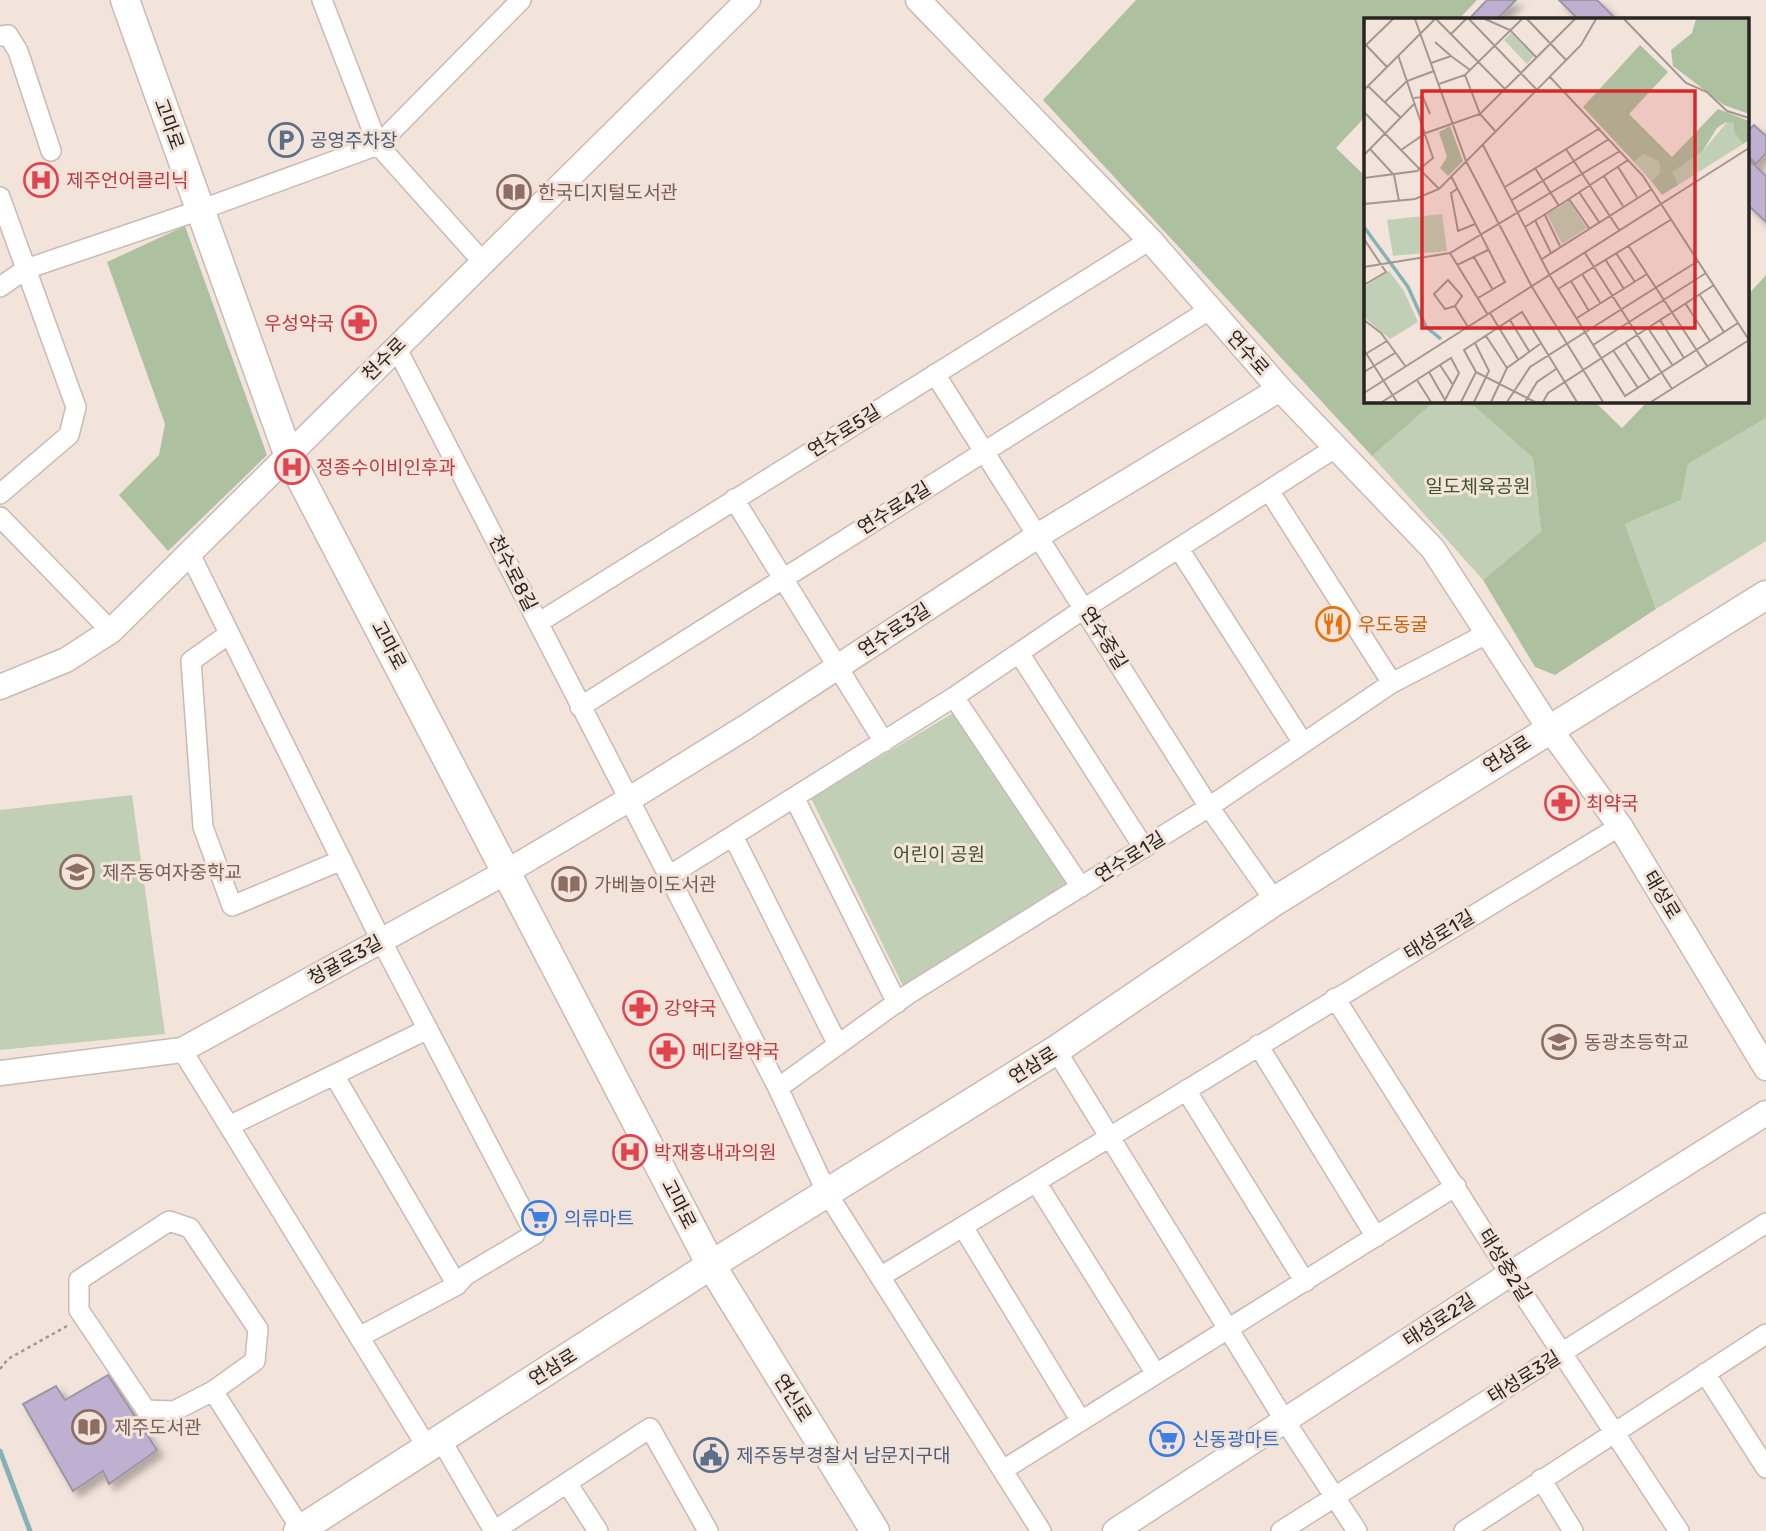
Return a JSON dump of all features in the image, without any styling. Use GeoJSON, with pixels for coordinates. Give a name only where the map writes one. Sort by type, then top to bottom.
{"type":"FeatureCollection","features":[{"type":"Feature","properties":{"kind":"main road","name":"고마로"},"geometry":{"type":"LineString","coordinates":[[125,0],[288,454],[508,871],[711,1265]]}},
{"type":"Feature","properties":{"kind":"main road","name":"연삼로"},"geometry":{"type":"LineString","coordinates":[[299,1530],[711,1265],[1056,1050],[1275,901],[1549,728],[1766,596]]}},
{"type":"Feature","properties":{"kind":"main road","name":"연신로"},"geometry":{"type":"LineString","coordinates":[[711,1265],[875,1531]]}},
{"type":"Feature","properties":{"kind":"street"},"geometry":{"type":"LineString","coordinates":[[322,0],[378,145],[482,262]]}},
{"type":"Feature","properties":{"kind":"street"},"geometry":{"type":"LineString","coordinates":[[0,287],[26,269],[200,210],[378,145],[521,0]]}},
{"type":"Feature","properties":{"kind":"street","name":"천수로"},"geometry":{"type":"LineString","coordinates":[[0,687],[66,660],[111,631],[748,0]]}},
{"type":"Feature","properties":{"kind":"street","name":"연수로"},"geometry":{"type":"LineString","coordinates":[[918,0],[1150,240],[1280,389],[1433,549],[1549,728]]}},
{"type":"Feature","properties":{"kind":"street"},"geometry":{"type":"LineString","coordinates":[[0,36],[8,35],[18,51],[51,151]]}},
{"type":"Feature","properties":{"kind":"street"},"geometry":{"type":"LineString","coordinates":[[0,197],[76,407],[69,435],[0,494]]}},
{"type":"Feature","properties":{"kind":"street","name":"연수로5길"},"geometry":{"type":"LineString","coordinates":[[538,623],[1150,240]]}},
{"type":"Feature","properties":{"kind":"street","name":"연수로4길"},"geometry":{"type":"LineString","coordinates":[[580,707],[1209,310]]}},
{"type":"Feature","properties":{"kind":"street","name":"천수로8길"},"geometry":{"type":"LineString","coordinates":[[396,347],[628,800]]}},
{"type":"Feature","properties":{"kind":"street","name":"연수중길"},"geometry":{"type":"LineString","coordinates":[[935,374],[1209,807],[1275,901]]}},
{"type":"Feature","properties":{"kind":"street","name":"연수로3길"},"geometry":{"type":"LineString","coordinates":[[508,871],[628,800],[1039,535],[1280,389]]}},
{"type":"Feature","properties":{"kind":"street"},"geometry":{"type":"LineString","coordinates":[[667,877],[884,742],[1085,608],[1335,448]]}},
{"type":"Feature","properties":{"kind":"street"},"geometry":{"type":"LineString","coordinates":[[1270,492],[1392,683]]}},
{"type":"Feature","properties":{"kind":"street"},"geometry":{"type":"LineString","coordinates":[[734,499],[884,742]]}},
{"type":"Feature","properties":{"kind":"street"},"geometry":{"type":"LineString","coordinates":[[0,517],[111,631]]}},
{"type":"Feature","properties":{"kind":"street"},"geometry":{"type":"LineString","coordinates":[[1179,549],[1303,743]]}},
{"type":"Feature","properties":{"kind":"street"},"geometry":{"type":"LineString","coordinates":[[189,552],[381,940],[535,1234],[466,1275],[457,1286],[361,1336]]}},
{"type":"Feature","properties":{"kind":"street","name":"연수로1길"},"geometry":{"type":"LineString","coordinates":[[778,1088],[897,1003],[1209,807],[1392,683],[1488,633]]}},
{"type":"Feature","properties":{"kind":"street"},"geometry":{"type":"LineString","coordinates":[[229,634],[191,661],[203,827],[232,906],[342,860]]}},
{"type":"Feature","properties":{"kind":"street"},"geometry":{"type":"LineString","coordinates":[[1019,653],[1144,848]]}},
{"type":"Feature","properties":{"kind":"street"},"geometry":{"type":"LineString","coordinates":[[954,697],[1081,887]]}},
{"type":"Feature","properties":{"kind":"street","name":"태성로"},"geometry":{"type":"LineString","coordinates":[[1549,728],[1620,826],[1766,1068]]}},
{"type":"Feature","properties":{"kind":"street"},"geometry":{"type":"LineString","coordinates":[[795,799],[897,1003]]}},
{"type":"Feature","properties":{"kind":"street"},"geometry":{"type":"LineString","coordinates":[[628,800],[778,1088],[827,1194],[1041,1531]]}},
{"type":"Feature","properties":{"kind":"street","name":"태성로1길"},"geometry":{"type":"LineString","coordinates":[[880,1278],[1620,826]]}},
{"type":"Feature","properties":{"kind":"street"},"geometry":{"type":"LineString","coordinates":[[733,836],[838,1045]]}},
{"type":"Feature","properties":{"kind":"street","name":"청귤로3길"},"geometry":{"type":"LineString","coordinates":[[0,1073],[182,1049],[508,871]]}},
{"type":"Feature","properties":{"kind":"street","name":"태성중2길"},"geometry":{"type":"LineString","coordinates":[[1335,998],[1510,1274],[1678,1531]]}},
{"type":"Feature","properties":{"kind":"street"},"geometry":{"type":"LineString","coordinates":[[229,1126],[428,1029]]}},
{"type":"Feature","properties":{"kind":"street"},"geometry":{"type":"LineString","coordinates":[[1258,1045],[1376,1237]]}},
{"type":"Feature","properties":{"kind":"street"},"geometry":{"type":"LineString","coordinates":[[182,1049],[361,1336],[494,1531],[650,1428],[708,1531]]}},
{"type":"Feature","properties":{"kind":"street"},"geometry":{"type":"LineString","coordinates":[[1056,1050],[1285,1421],[1357,1531]]}},
{"type":"Feature","properties":{"kind":"street"},"geometry":{"type":"LineString","coordinates":[[334,1075],[457,1286]]}},
{"type":"Feature","properties":{"kind":"street"},"geometry":{"type":"LineString","coordinates":[[1186,1090],[1304,1282]]}},
{"type":"Feature","properties":{"kind":"street","name":"태성로2길"},"geometry":{"type":"LineString","coordinates":[[1115,1531],[1510,1274],[1766,1113]]}},
{"type":"Feature","properties":{"kind":"street"},"geometry":{"type":"LineString","coordinates":[[1035,1182],[1156,1374]]}},
{"type":"Feature","properties":{"kind":"street"},"geometry":{"type":"LineString","coordinates":[[1003,1469],[1456,1186]]}},
{"type":"Feature","properties":{"kind":"street"},"geometry":{"type":"LineString","coordinates":[[169,1221],[190,1228],[258,1329],[255,1361],[213,1391],[174,1412],[146,1410],[79,1310],[79,1280],[169,1221]]}},
{"type":"Feature","properties":{"kind":"street","name":"태성로3길"},"geometry":{"type":"LineString","coordinates":[[1282,1531],[1766,1223]]}},
{"type":"Feature","properties":{"kind":"street"},"geometry":{"type":"LineString","coordinates":[[963,1227],[1081,1421]]}},
{"type":"Feature","properties":{"kind":"street"},"geometry":{"type":"LineString","coordinates":[[1464,1531],[1766,1334]]}},
{"type":"Feature","properties":{"kind":"street"},"geometry":{"type":"LineString","coordinates":[[1705,1373],[1766,1468]]}},
{"type":"Feature","properties":{"kind":"street"},"geometry":{"type":"LineString","coordinates":[[213,1391],[299,1530]]}},
{"type":"Feature","properties":{"kind":"street"},"geometry":{"type":"LineString","coordinates":[[1541,1479],[1573,1531]]}},
{"type":"Feature","properties":{"kind":"street"},"geometry":{"type":"LineString","coordinates":[[567,1483],[598,1531]]}},
{"type":"Feature","properties":{"kind":"path"},"geometry":{"type":"LineString","coordinates":[[0,1369],[8,1359],[76,1321]]}},
{"type":"Feature","properties":{"kind":"green space"},"geometry":{"type":"Polygon","coordinates":[[[1136,0],[1477,0],[1460,18],[1364,18],[1364,118],[1336,148],[1364,175],[1364,402],[1595,402],[1622,428],[1647,402],[1748,402],[1748,295],[1766,275],[1766,418],[1688,464],[1681,500],[1625,524],[1656,609],[1555,675],[1535,667],[1483,580],[1541,532],[1533,458],[1474,406],[1430,405],[1372,456],[1043,100],[1136,0]]]}},
{"type":"Feature","properties":{"kind":"green space"},"geometry":{"type":"Polygon","coordinates":[[[185,226],[267,455],[168,551],[119,495],[159,455],[165,424],[107,262],[185,226]]]}},
{"type":"Feature","properties":{"kind":"green space","name":"일도체육공원"},"geometry":{"type":"Polygon","coordinates":[[[1429,405],[1474,406],[1533,458],[1541,533],[1483,580],[1372,456],[1429,405]]]}},
{"type":"Feature","properties":{"kind":"green space"},"geometry":{"type":"Polygon","coordinates":[[[1766,418],[1766,541],[1656,609],[1625,524],[1681,500],[1688,464],[1766,418]]]}},
{"type":"Feature","properties":{"kind":"green space","name":"어린이 공원"},"geometry":{"type":"Polygon","coordinates":[[[955,712],[1069,885],[904,988],[811,798],[955,712]]]}},
{"type":"Feature","properties":{"kind":"green space","name":"제주동여자중학교"},"geometry":{"type":"Polygon","coordinates":[[[132,795],[165,1034],[0,1050],[0,810],[132,795]]]}},
{"type":"Feature","properties":{"kind":"building"},"geometry":{"type":"Polygon","coordinates":[[[1487,0],[1516,0],[1498,18],[1470,18],[1487,0]]]}},
{"type":"Feature","properties":{"kind":"building"},"geometry":{"type":"Polygon","coordinates":[[[1559,0],[1597,0],[1615,18],[1577,18],[1559,0]]]}},
{"type":"Feature","properties":{"kind":"building"},"geometry":{"type":"Polygon","coordinates":[[[1754,125],[1766,136],[1766,153],[1756,164],[1748,156],[1748,131],[1754,125]]]}},
{"type":"Feature","properties":{"kind":"building"},"geometry":{"type":"Polygon","coordinates":[[[1748,159],[1766,176],[1766,222],[1748,205],[1748,159]]]}},
{"type":"Feature","properties":{"kind":"building","name":"제주도서관"},"geometry":{"type":"Polygon","coordinates":[[[108,1375],[157,1450],[109,1484],[103,1471],[73,1491],[23,1404],[56,1386],[65,1400],[108,1375]]]}},
{"type":"Feature","properties":{"kind":"waterway"},"geometry":{"type":"LineString","coordinates":[[0,1451],[30,1531]]}},
{"type":"Feature","properties":{"kind":"place","name":"공영주차장"},"geometry":{"type":"Point","coordinates":[286,140]}},
{"type":"Feature","properties":{"kind":"place","name":"제주언어클리닉"},"geometry":{"type":"Point","coordinates":[41,180]}},
{"type":"Feature","properties":{"kind":"place","name":"한국디지털도서관"},"geometry":{"type":"Point","coordinates":[514,192]}},
{"type":"Feature","properties":{"kind":"place","name":"우성약국"},"geometry":{"type":"Point","coordinates":[359,323]}},
{"type":"Feature","properties":{"kind":"place","name":"정종수이비인후과"},"geometry":{"type":"Point","coordinates":[292,467]}},
{"type":"Feature","properties":{"kind":"place","name":"우도동굴"},"geometry":{"type":"Point","coordinates":[1333,624]}},
{"type":"Feature","properties":{"kind":"place","name":"최약국"},"geometry":{"type":"Point","coordinates":[1562,803]}},
{"type":"Feature","properties":{"kind":"place","name":"제주동여자중학교"},"geometry":{"type":"Point","coordinates":[77,872]}},
{"type":"Feature","properties":{"kind":"place","name":"가베놀이도서관"},"geometry":{"type":"Point","coordinates":[569,884]}},
{"type":"Feature","properties":{"kind":"place","name":"강약국"},"geometry":{"type":"Point","coordinates":[640,1008]}},
{"type":"Feature","properties":{"kind":"place","name":"동광초등학교"},"geometry":{"type":"Point","coordinates":[1559,1042]}},
{"type":"Feature","properties":{"kind":"place","name":"메디칼약국"},"geometry":{"type":"Point","coordinates":[667,1051]}},
{"type":"Feature","properties":{"kind":"place","name":"박재홍내과의원"},"geometry":{"type":"Point","coordinates":[630,1152]}},
{"type":"Feature","properties":{"kind":"place","name":"의류마트"},"geometry":{"type":"Point","coordinates":[539,1218]}},
{"type":"Feature","properties":{"kind":"place","name":"제주도서관"},"geometry":{"type":"Point","coordinates":[89,1427]}},
{"type":"Feature","properties":{"kind":"place","name":"신동광마트"},"geometry":{"type":"Point","coordinates":[1167,1439]}},
{"type":"Feature","properties":{"kind":"place","name":"제주동부경찰서 남문지구대"},"geometry":{"type":"Point","coordinates":[711,1455]}}]}
